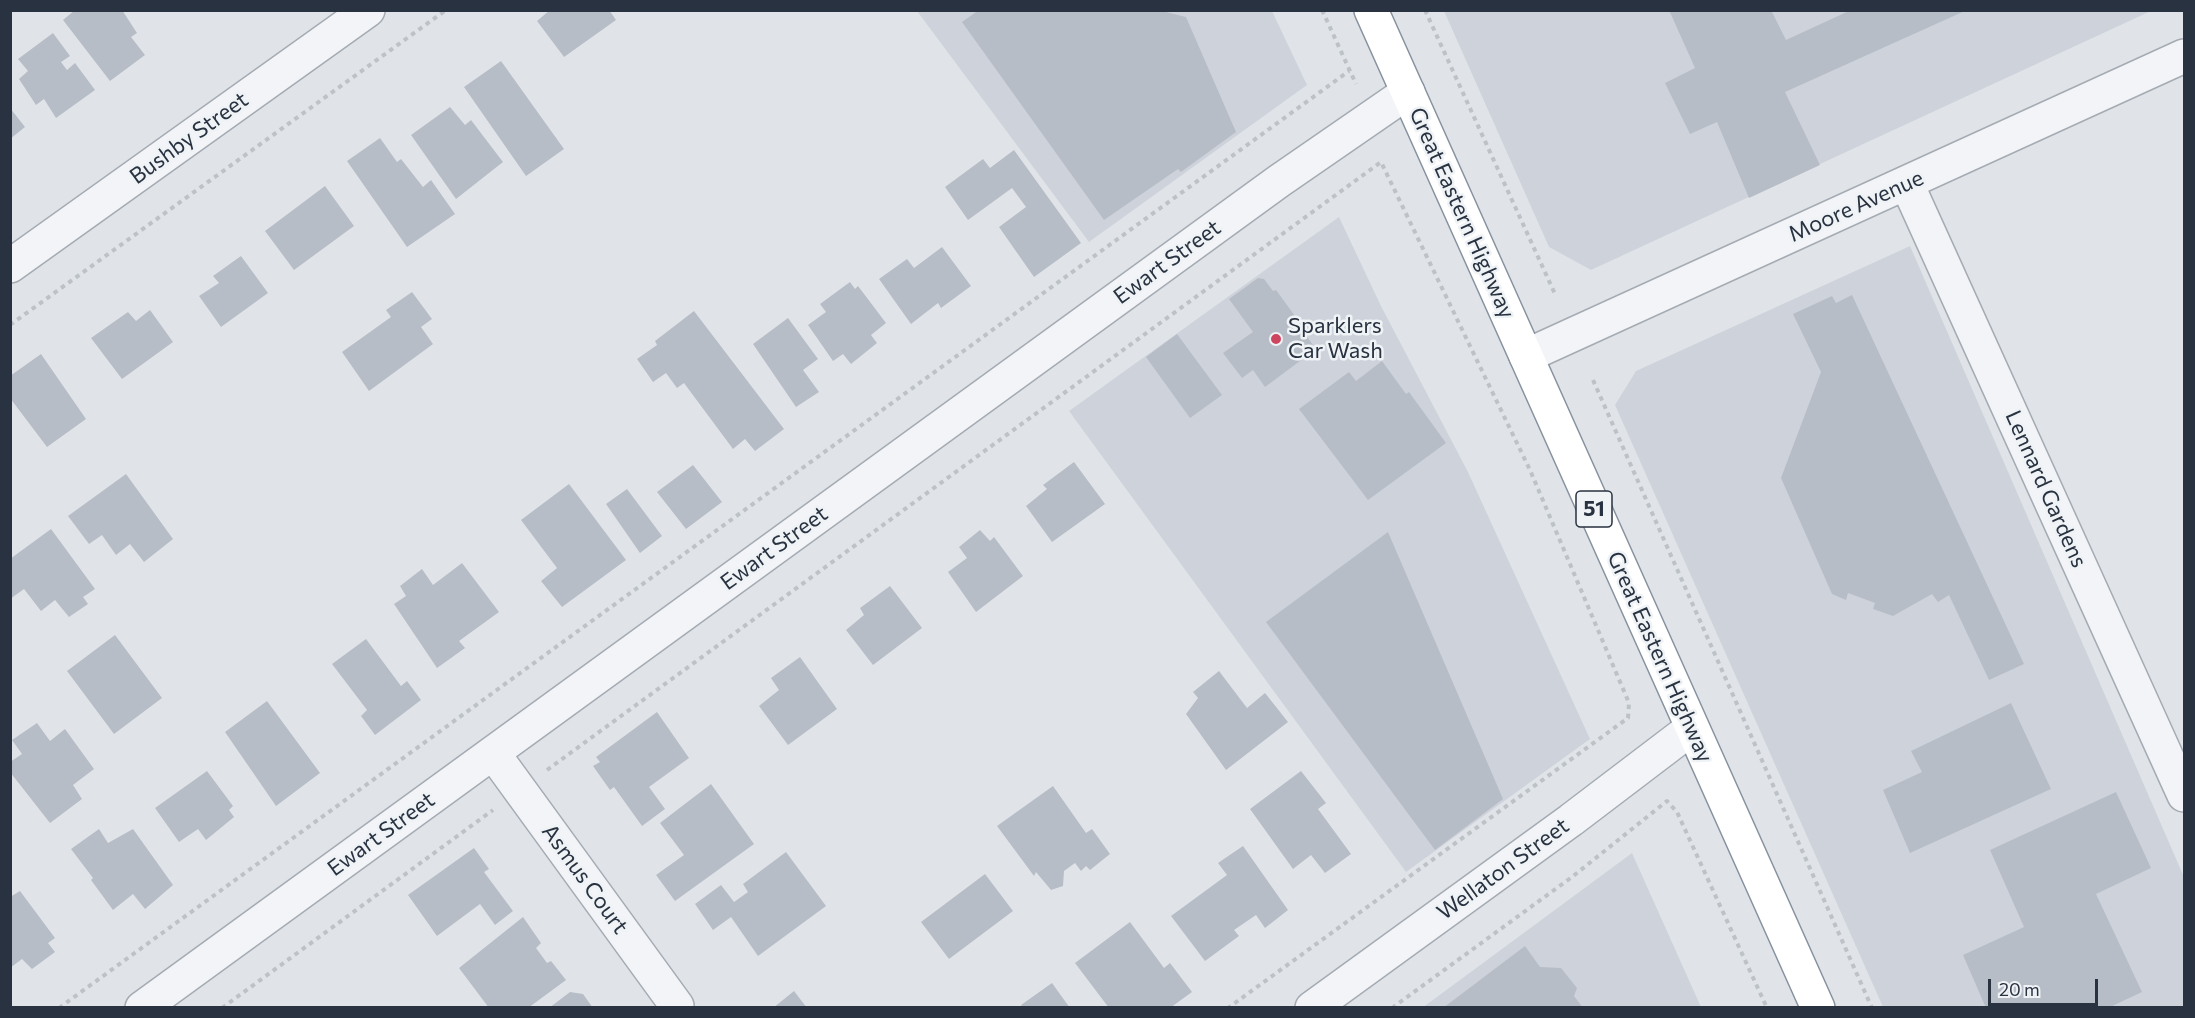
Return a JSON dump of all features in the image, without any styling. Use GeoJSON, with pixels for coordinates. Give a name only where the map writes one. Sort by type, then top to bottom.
{"type":"FeatureCollection","features":[{"type":"Feature","properties":{"kind":"highway","name":"Great Eastern Highway"},"geometry":{"type":"LineString","coordinates":[[1371,10],[1818,1008]]}},
{"type":"Feature","properties":{"kind":"street","name":"Bushby Street"},"geometry":{"type":"LineString","coordinates":[[10,266],[368,10]]}},
{"type":"Feature","properties":{"kind":"street","name":"Moore Avenue"},"geometry":{"type":"LineString","coordinates":[[1527,356],[2184,56]]}},
{"type":"Feature","properties":{"kind":"street","name":"Ewart Street"},"geometry":{"type":"LineString","coordinates":[[142,1008],[1279,181],[1408,92]]}},
{"type":"Feature","properties":{"kind":"street","name":"Lennard Gardens"},"geometry":{"type":"LineString","coordinates":[[1907,184],[2184,795]]}},
{"type":"Feature","properties":{"kind":"street","name":"Wellaton Street"},"geometry":{"type":"LineString","coordinates":[[1312,1008],[1571,820],[1692,728]]}},
{"type":"Feature","properties":{"kind":"street","name":"Asmus Court"},"geometry":{"type":"LineString","coordinates":[[493,753],[677,1006]]}},
{"type":"Feature","properties":{"kind":"path"},"geometry":{"type":"LineString","coordinates":[[10,325],[446,10]]}},
{"type":"Feature","properties":{"kind":"path"},"geometry":{"type":"LineString","coordinates":[[1322,10],[1356,85]]}},
{"type":"Feature","properties":{"kind":"path"},"geometry":{"type":"LineString","coordinates":[[1425,10],[1555,294]]}},
{"type":"Feature","properties":{"kind":"path"},"geometry":{"type":"LineString","coordinates":[[59,1008],[1349,71]]}},
{"type":"Feature","properties":{"kind":"path"},"geometry":{"type":"LineString","coordinates":[[541,775],[1381,162],[1530,470],[1629,703],[1628,718],[1228,1008]]}},
{"type":"Feature","properties":{"kind":"path"},"geometry":{"type":"LineString","coordinates":[[1593,380],[1872,1008]]}},
{"type":"Feature","properties":{"kind":"path"},"geometry":{"type":"LineString","coordinates":[[1392,1008],[1572,877],[1667,801],[1677,813],[1767,1008]]}},
{"type":"Feature","properties":{"kind":"path"},"geometry":{"type":"LineString","coordinates":[[222,1008],[502,803]]}},
{"type":"Feature","properties":{"kind":"shaded area"},"geometry":{"type":"Polygon","coordinates":[[[917,11],[1272,11],[1307,85],[1089,242],[917,11]]]}},
{"type":"Feature","properties":{"kind":"shaded area"},"geometry":{"type":"Polygon","coordinates":[[[1444,11],[2151,11],[1591,270],[1549,247],[1444,11]]]}},
{"type":"Feature","properties":{"kind":"shaded area"},"geometry":{"type":"Polygon","coordinates":[[[1339,217],[1381,306],[1468,472],[1590,739],[1406,872],[1069,411],[1339,217]]]}},
{"type":"Feature","properties":{"kind":"shaded area"},"geometry":{"type":"Polygon","coordinates":[[[1910,246],[2184,877],[2184,1007],[1883,1007],[1615,405],[1636,371],[1910,246]]]}},
{"type":"Feature","properties":{"kind":"shaded area"},"geometry":{"type":"Polygon","coordinates":[[[1632,853],[1701,1007],[1422,1008],[1632,853]]]}},
{"type":"Feature","properties":{"kind":"building"},"geometry":{"type":"Polygon","coordinates":[[[75,10],[122,10],[137,33],[131,37],[145,55],[110,81],[63,20],[75,10]]]}},
{"type":"Feature","properties":{"kind":"building"},"geometry":{"type":"Polygon","coordinates":[[[550,10],[609,10],[616,20],[564,57],[537,21],[550,10]]]}},
{"type":"Feature","properties":{"kind":"building"},"geometry":{"type":"Polygon","coordinates":[[[979,10],[1158,10],[1186,17],[1236,132],[1181,172],[1178,169],[1104,220],[962,22],[979,10]]]}},
{"type":"Feature","properties":{"kind":"building"},"geometry":{"type":"Polygon","coordinates":[[[1669,10],[1771,10],[1786,40],[1851,10],[1967,10],[1785,92],[1820,165],[1749,198],[1717,122],[1690,134],[1665,83],[1695,68],[1669,10]]]}},
{"type":"Feature","properties":{"kind":"building"},"geometry":{"type":"Polygon","coordinates":[[[53,33],[70,56],[61,62],[67,70],[75,63],[95,90],[56,118],[44,99],[36,105],[19,79],[28,71],[18,59],[53,33]]]}},
{"type":"Feature","properties":{"kind":"building"},"geometry":{"type":"Polygon","coordinates":[[[501,61],[564,149],[526,176],[464,87],[501,61]]]}},
{"type":"Feature","properties":{"kind":"building"},"geometry":{"type":"Polygon","coordinates":[[[450,107],[465,125],[471,120],[503,162],[456,199],[411,135],[450,107]]]}},
{"type":"Feature","properties":{"kind":"building"},"geometry":{"type":"Polygon","coordinates":[[[10,108],[25,127],[10,139],[10,108]]]}},
{"type":"Feature","properties":{"kind":"building"},"geometry":{"type":"Polygon","coordinates":[[[380,138],[397,162],[401,159],[423,187],[431,180],[455,214],[407,247],[347,161],[380,138]]]}},
{"type":"Feature","properties":{"kind":"building"},"geometry":{"type":"Polygon","coordinates":[[[1014,150],[1081,243],[1034,277],[999,227],[1026,207],[1012,188],[968,220],[945,187],[983,159],[990,168],[1014,150]]]}},
{"type":"Feature","properties":{"kind":"building"},"geometry":{"type":"Polygon","coordinates":[[[325,186],[354,226],[294,270],[265,231],[325,186]]]}},
{"type":"Feature","properties":{"kind":"building"},"geometry":{"type":"Polygon","coordinates":[[[942,247],[971,286],[941,308],[938,303],[911,324],[879,279],[907,259],[914,268],[942,247]]]}},
{"type":"Feature","properties":{"kind":"building"},"geometry":{"type":"Polygon","coordinates":[[[241,256],[268,293],[221,327],[199,296],[219,283],[213,276],[241,256]]]}},
{"type":"Feature","properties":{"kind":"building","name":"Sparklers Car Wash"},"geometry":{"type":"Polygon","coordinates":[[[1258,278],[1264,279],[1273,291],[1276,290],[1313,345],[1312,352],[1265,387],[1253,370],[1242,378],[1223,353],[1253,332],[1229,299],[1258,278]]]}},
{"type":"Feature","properties":{"kind":"building"},"geometry":{"type":"Polygon","coordinates":[[[850,282],[855,289],[858,286],[886,323],[871,335],[877,343],[851,364],[843,354],[833,361],[808,325],[826,312],[820,304],[850,282]]]}},
{"type":"Feature","properties":{"kind":"building"},"geometry":{"type":"Polygon","coordinates":[[[412,292],[432,319],[421,327],[433,344],[369,391],[342,352],[391,317],[386,310],[412,292]]]}},
{"type":"Feature","properties":{"kind":"building"},"geometry":{"type":"Polygon","coordinates":[[[1852,295],[2024,664],[1989,680],[1949,595],[1938,602],[1932,594],[1893,616],[1873,609],[1875,603],[1848,593],[1846,600],[1832,594],[1781,478],[1821,372],[1793,314],[1832,296],[1836,303],[1852,295]]]}},
{"type":"Feature","properties":{"kind":"building"},"geometry":{"type":"Polygon","coordinates":[[[150,310],[173,342],[122,379],[91,338],[128,312],[136,321],[150,310]]]}},
{"type":"Feature","properties":{"kind":"building"},"geometry":{"type":"Polygon","coordinates":[[[694,311],[784,429],[755,451],[745,439],[733,449],[684,383],[677,388],[666,373],[653,382],[637,359],[657,345],[655,341],[694,311]]]}},
{"type":"Feature","properties":{"kind":"building"},"geometry":{"type":"Polygon","coordinates":[[[788,318],[818,359],[803,370],[819,392],[796,407],[753,344],[788,318]]]}},
{"type":"Feature","properties":{"kind":"building"},"geometry":{"type":"Polygon","coordinates":[[[1177,334],[1222,395],[1190,418],[1146,357],[1177,334]]]}},
{"type":"Feature","properties":{"kind":"building"},"geometry":{"type":"Polygon","coordinates":[[[41,354],[86,419],[47,447],[10,398],[10,376],[41,354]]]}},
{"type":"Feature","properties":{"kind":"building"},"geometry":{"type":"Polygon","coordinates":[[[1382,361],[1406,394],[1409,392],[1446,443],[1368,500],[1299,409],[1349,372],[1356,381],[1382,361]]]}},
{"type":"Feature","properties":{"kind":"building"},"geometry":{"type":"Polygon","coordinates":[[[1074,462],[1105,504],[1052,542],[1026,506],[1047,489],[1043,485],[1074,462]]]}},
{"type":"Feature","properties":{"kind":"building"},"geometry":{"type":"Polygon","coordinates":[[[693,465],[722,502],[686,529],[657,492],[693,465]]]}},
{"type":"Feature","properties":{"kind":"building"},"geometry":{"type":"Polygon","coordinates":[[[126,474],[173,539],[144,562],[130,544],[116,555],[102,535],[89,544],[68,516],[126,474]]]}},
{"type":"Feature","properties":{"kind":"building"},"geometry":{"type":"Polygon","coordinates":[[[569,484],[626,560],[562,607],[541,581],[557,568],[521,520],[569,484]]]}},
{"type":"Feature","properties":{"kind":"building"},"geometry":{"type":"Polygon","coordinates":[[[627,489],[662,536],[640,553],[606,504],[627,489]]]}},
{"type":"Feature","properties":{"kind":"building"},"geometry":{"type":"Polygon","coordinates":[[[51,529],[95,589],[83,597],[88,604],[69,617],[55,600],[41,611],[24,589],[10,599],[10,559],[51,529]]]}},
{"type":"Feature","properties":{"kind":"building"},"geometry":{"type":"Polygon","coordinates":[[[980,530],[990,541],[994,537],[1023,576],[976,612],[948,572],[967,558],[959,547],[980,530]]]}},
{"type":"Feature","properties":{"kind":"building"},"geometry":{"type":"Polygon","coordinates":[[[1388,532],[1503,799],[1435,850],[1266,622],[1388,532]]]}},
{"type":"Feature","properties":{"kind":"building"},"geometry":{"type":"Polygon","coordinates":[[[462,563],[499,612],[459,641],[465,648],[437,668],[394,604],[406,596],[400,586],[422,569],[433,585],[462,563]]]}},
{"type":"Feature","properties":{"kind":"building"},"geometry":{"type":"Polygon","coordinates":[[[890,586],[922,628],[873,665],[846,630],[864,615],[860,608],[890,586]]]}},
{"type":"Feature","properties":{"kind":"building"},"geometry":{"type":"Polygon","coordinates":[[[115,635],[162,698],[114,734],[67,671],[115,635]]]}},
{"type":"Feature","properties":{"kind":"building"},"geometry":{"type":"Polygon","coordinates":[[[366,639],[401,686],[407,681],[421,700],[375,735],[361,716],[367,710],[332,664],[366,639]]]}},
{"type":"Feature","properties":{"kind":"building"},"geometry":{"type":"Polygon","coordinates":[[[800,657],[837,709],[788,745],[759,706],[779,690],[771,678],[800,657]]]}},
{"type":"Feature","properties":{"kind":"building"},"geometry":{"type":"Polygon","coordinates":[[[1219,671],[1247,708],[1265,693],[1288,722],[1226,770],[1186,714],[1198,698],[1193,692],[1219,671]]]}},
{"type":"Feature","properties":{"kind":"building"},"geometry":{"type":"Polygon","coordinates":[[[267,701],[320,773],[276,806],[225,732],[267,701]]]}},
{"type":"Feature","properties":{"kind":"building"},"geometry":{"type":"Polygon","coordinates":[[[2011,703],[2051,789],[1910,853],[1883,790],[1922,772],[1911,751],[2011,703]]]}},
{"type":"Feature","properties":{"kind":"building"},"geometry":{"type":"Polygon","coordinates":[[[657,712],[689,758],[649,787],[665,809],[642,826],[614,787],[610,790],[593,766],[600,762],[596,757],[657,712]]]}},
{"type":"Feature","properties":{"kind":"building"},"geometry":{"type":"Polygon","coordinates":[[[37,723],[50,741],[65,729],[94,769],[73,785],[82,799],[50,823],[10,772],[10,762],[22,754],[12,740],[37,723]]]}},
{"type":"Feature","properties":{"kind":"building"},"geometry":{"type":"Polygon","coordinates":[[[207,771],[233,806],[229,810],[234,817],[206,840],[198,829],[179,842],[155,808],[207,771]]]}},
{"type":"Feature","properties":{"kind":"building"},"geometry":{"type":"Polygon","coordinates":[[[1301,771],[1326,803],[1318,809],[1351,854],[1325,873],[1311,855],[1293,869],[1250,809],[1301,771]]]}},
{"type":"Feature","properties":{"kind":"building"},"geometry":{"type":"Polygon","coordinates":[[[711,784],[754,844],[675,901],[656,875],[684,855],[660,823],[711,784]]]}},
{"type":"Feature","properties":{"kind":"building"},"geometry":{"type":"Polygon","coordinates":[[[1053,786],[1086,833],[1092,829],[1110,854],[1090,870],[1086,866],[1081,871],[1075,863],[1064,871],[1063,886],[1051,890],[1036,872],[1034,876],[997,826],[1053,786]]]}},
{"type":"Feature","properties":{"kind":"building"},"geometry":{"type":"Polygon","coordinates":[[[2116,792],[2151,868],[2096,894],[2142,992],[2108,1008],[1986,1008],[1963,955],[2024,927],[1990,850],[2116,792]]]}},
{"type":"Feature","properties":{"kind":"building"},"geometry":{"type":"Polygon","coordinates":[[[99,829],[108,843],[133,829],[173,885],[145,909],[133,894],[113,910],[71,849],[99,829]]]}},
{"type":"Feature","properties":{"kind":"building"},"geometry":{"type":"Polygon","coordinates":[[[1243,846],[1288,910],[1265,928],[1256,915],[1234,930],[1239,936],[1205,961],[1171,916],[1227,875],[1218,863],[1243,846]]]}},
{"type":"Feature","properties":{"kind":"building"},"geometry":{"type":"Polygon","coordinates":[[[474,848],[489,869],[484,872],[513,911],[495,925],[480,904],[437,936],[408,895],[474,848]]]}},
{"type":"Feature","properties":{"kind":"building"},"geometry":{"type":"Polygon","coordinates":[[[786,852],[826,906],[758,956],[731,917],[713,930],[695,904],[721,885],[734,902],[748,892],[743,884],[786,852]]]}},
{"type":"Feature","properties":{"kind":"building"},"geometry":{"type":"Polygon","coordinates":[[[985,874],[1013,911],[949,959],[921,922],[985,874]]]}},
{"type":"Feature","properties":{"kind":"building"},"geometry":{"type":"Polygon","coordinates":[[[20,891],[55,938],[48,943],[55,952],[32,969],[22,959],[10,968],[10,897],[20,891]]]}},
{"type":"Feature","properties":{"kind":"building"},"geometry":{"type":"Polygon","coordinates":[[[523,917],[541,943],[536,948],[547,963],[551,961],[566,980],[528,1008],[489,1008],[459,968],[523,917]]]}},
{"type":"Feature","properties":{"kind":"building"},"geometry":{"type":"Polygon","coordinates":[[[1130,922],[1164,968],[1170,963],[1192,992],[1170,1008],[1109,1008],[1075,963],[1130,922]]]}},
{"type":"Feature","properties":{"kind":"building"},"geometry":{"type":"Polygon","coordinates":[[[1525,946],[1540,967],[1561,968],[1577,988],[1574,996],[1583,1008],[1443,1008],[1525,946]]]}},
{"type":"Feature","properties":{"kind":"building"},"geometry":{"type":"Polygon","coordinates":[[[1052,983],[1070,1008],[1023,1008],[1021,1005],[1052,983]]]}},
{"type":"Feature","properties":{"kind":"building"},"geometry":{"type":"Polygon","coordinates":[[[794,991],[807,1008],[773,1008],[794,991]]]}},
{"type":"Feature","properties":{"kind":"building"},"geometry":{"type":"Polygon","coordinates":[[[570,992],[583,994],[593,1008],[549,1008],[570,992]]]}},
{"type":"Feature","properties":{"kind":"place","name":"Sparklers Car Wash"},"geometry":{"type":"Point","coordinates":[1276,339]}}]}
